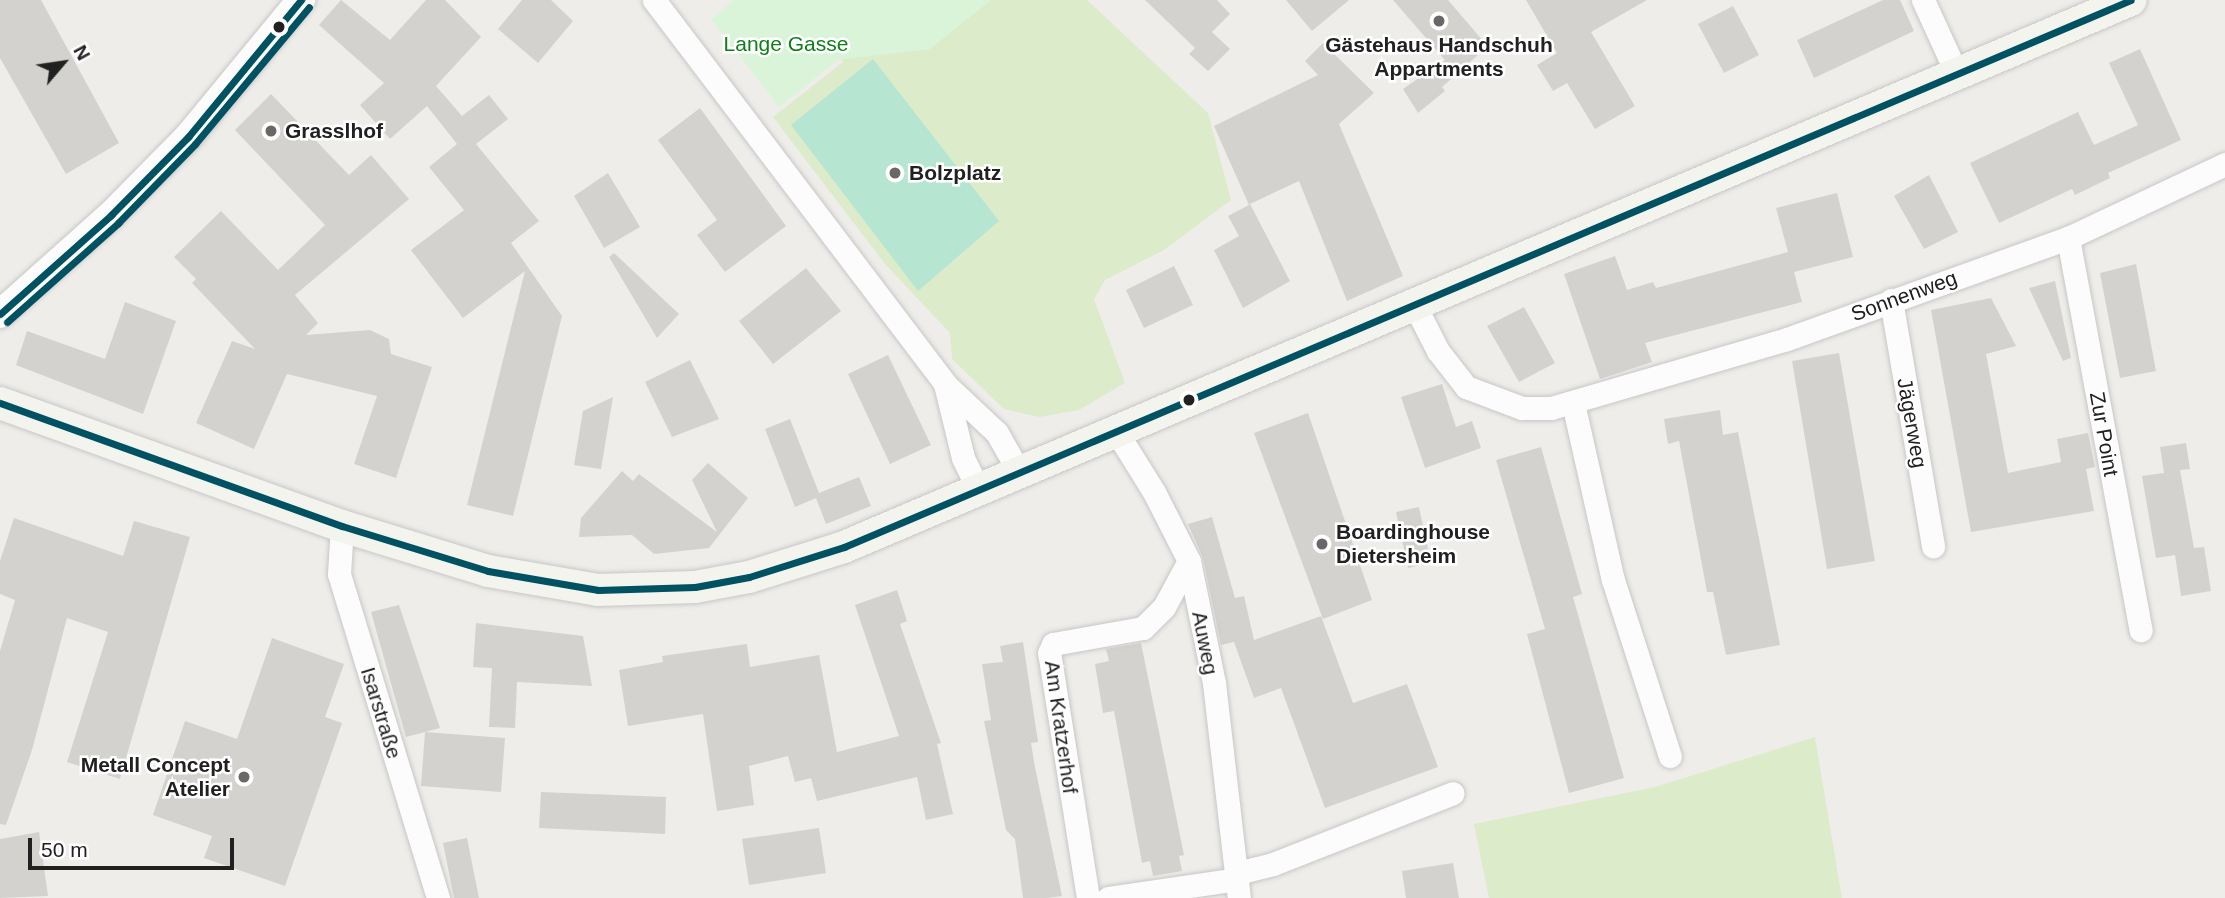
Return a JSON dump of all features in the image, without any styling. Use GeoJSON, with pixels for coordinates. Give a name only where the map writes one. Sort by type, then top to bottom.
{"type":"FeatureCollection","features":[{"type":"Feature","properties":{"kind":"main road"},"geometry":{"type":"LineString","coordinates":[[0,403],[342,526],[506,575],[598,590],[695,587],[793,567],[2131,0]]}},
{"type":"Feature","properties":{"kind":"street"},"geometry":{"type":"LineString","coordinates":[[0,314],[111,215],[188,137],[300,0]]}},
{"type":"Feature","properties":{"kind":"street"},"geometry":{"type":"LineString","coordinates":[[654,0],[945,384],[997,433],[1019,472]]}},
{"type":"Feature","properties":{"kind":"street"},"geometry":{"type":"LineString","coordinates":[[1923,0],[1956,72]]}},
{"type":"Feature","properties":{"kind":"street","name":"Sonnenweg"},"geometry":{"type":"LineString","coordinates":[[1414,304],[1437,351],[1466,387],[1522,408],[1573,403],[1787,339],[2068,238],[2225,164]]}},
{"type":"Feature","properties":{"kind":"street","name":"Zur Point"},"geometry":{"type":"LineString","coordinates":[[2068,238],[2141,631]]}},
{"type":"Feature","properties":{"kind":"street","name":"Jägerweg"},"geometry":{"type":"LineString","coordinates":[[1891,300],[1933,546]]}},
{"type":"Feature","properties":{"kind":"street"},"geometry":{"type":"LineString","coordinates":[[945,384],[963,458],[978,489]]}},
{"type":"Feature","properties":{"kind":"street"},"geometry":{"type":"LineString","coordinates":[[1573,403],[1610,567],[1670,756]]}},
{"type":"Feature","properties":{"kind":"street","name":"Auweg"},"geometry":{"type":"LineString","coordinates":[[1116,431],[1154,492],[1189,561],[1214,683],[1238,884]]}},
{"type":"Feature","properties":{"kind":"street","name":"Isarstraße"},"geometry":{"type":"LineString","coordinates":[[342,526],[339,574],[438,898]]}},
{"type":"Feature","properties":{"kind":"street","name":"Am Kratzerhof"},"geometry":{"type":"LineString","coordinates":[[1088,898],[1049,653],[1053,644],[1143,628],[1164,607],[1189,561]]}},
{"type":"Feature","properties":{"kind":"street"},"geometry":{"type":"LineString","coordinates":[[1108,898],[1238,884],[1273,864],[1453,793]]}},
{"type":"Feature","properties":{"kind":"green space","name":"Lange Gasse"},"geometry":{"type":"Polygon","coordinates":[[[734,0],[991,0],[930,49],[838,60],[779,107],[711,19],[734,0]]]}},
{"type":"Feature","properties":{"kind":"green space"},"geometry":{"type":"Polygon","coordinates":[[[794,0],[1087,0],[1208,113],[1231,200],[1164,250],[1105,280],[1094,299],[1125,383],[1079,410],[1039,417],[1004,409],[952,359],[950,333],[885,264],[773,117],[843,62],[794,0]]]}},
{"type":"Feature","properties":{"kind":"green space","name":"Bolzplatz"},"geometry":{"type":"Polygon","coordinates":[[[873,59],[999,221],[918,291],[791,125],[873,59]]]}},
{"type":"Feature","properties":{"kind":"green space"},"geometry":{"type":"Polygon","coordinates":[[[1815,737],[1842,898],[1489,898],[1474,824],[1655,787],[1815,737]]]}},
{"type":"Feature","properties":{"kind":"building"},"geometry":{"type":"Polygon","coordinates":[[[0,0],[41,0],[119,143],[66,174],[0,58],[0,0]]]}},
{"type":"Feature","properties":{"kind":"building"},"geometry":{"type":"Polygon","coordinates":[[[341,0],[390,40],[426,0],[445,0],[481,37],[436,86],[462,116],[489,95],[508,119],[476,144],[539,221],[511,243],[562,316],[513,516],[467,505],[525,271],[463,318],[411,250],[464,210],[429,167],[457,144],[427,106],[390,139],[360,105],[384,83],[319,25],[341,0]]]}},
{"type":"Feature","properties":{"kind":"building"},"geometry":{"type":"Polygon","coordinates":[[[522,0],[551,0],[573,21],[538,63],[498,29],[522,0]]]}},
{"type":"Feature","properties":{"kind":"building"},"geometry":{"type":"Polygon","coordinates":[[[1145,0],[1217,0],[1230,14],[1212,32],[1230,49],[1208,71],[1189,54],[1195,48],[1145,0]]]}},
{"type":"Feature","properties":{"kind":"building"},"geometry":{"type":"Polygon","coordinates":[[[1286,0],[1349,0],[1312,31],[1286,0]]]}},
{"type":"Feature","properties":{"kind":"building","name":"Gästehaus Handschuh Appartments"},"geometry":{"type":"Polygon","coordinates":[[[1393,0],[1448,0],[1484,42],[1475,50],[1479,54],[1442,87],[1445,91],[1418,113],[1403,89],[1445,60],[1393,0]]]}},
{"type":"Feature","properties":{"kind":"building"},"geometry":{"type":"Polygon","coordinates":[[[1526,0],[1647,0],[1591,32],[1635,106],[1595,129],[1567,83],[1553,91],[1537,65],[1557,53],[1526,0]]]}},
{"type":"Feature","properties":{"kind":"building"},"geometry":{"type":"Polygon","coordinates":[[[1883,0],[1900,0],[1914,31],[1814,78],[1797,40],[1883,0]]]}},
{"type":"Feature","properties":{"kind":"building"},"geometry":{"type":"Polygon","coordinates":[[[1733,6],[1759,55],[1724,73],[1698,24],[1733,6]]]}},
{"type":"Feature","properties":{"kind":"building"},"geometry":{"type":"Polygon","coordinates":[[[1323,43],[1374,93],[1339,124],[1403,276],[1347,301],[1299,181],[1250,204],[1290,281],[1243,308],[1214,250],[1239,236],[1228,216],[1249,205],[1214,126],[1318,75],[1305,61],[1323,43]]]}},
{"type":"Feature","properties":{"kind":"building"},"geometry":{"type":"Polygon","coordinates":[[[2140,49],[2181,140],[2108,173],[2110,178],[2075,195],[2072,189],[1999,223],[1970,163],[2078,112],[2094,145],[2138,125],[2109,63],[2140,49]]]}},
{"type":"Feature","properties":{"kind":"building"},"geometry":{"type":"Polygon","coordinates":[[[271,94],[349,175],[371,155],[409,199],[295,295],[318,323],[306,335],[370,330],[389,339],[391,354],[432,367],[396,478],[354,464],[377,396],[287,374],[254,449],[196,423],[232,341],[255,349],[192,283],[196,279],[174,257],[221,211],[278,270],[325,225],[235,130],[271,94]]]}},
{"type":"Feature","properties":{"kind":"building"},"geometry":{"type":"Polygon","coordinates":[[[700,108],[786,226],[725,272],[697,235],[717,220],[658,140],[700,108]]]}},
{"type":"Feature","properties":{"kind":"building"},"geometry":{"type":"Polygon","coordinates":[[[608,173],[640,227],[604,248],[574,196],[608,173]]]}},
{"type":"Feature","properties":{"kind":"building"},"geometry":{"type":"Polygon","coordinates":[[[1929,175],[1958,232],[1924,249],[1894,196],[1929,175]]]}},
{"type":"Feature","properties":{"kind":"building"},"geometry":{"type":"Polygon","coordinates":[[[1837,193],[1853,257],[1794,272],[1802,302],[1645,343],[1652,362],[1600,379],[1564,274],[1615,256],[1627,290],[1653,282],[1656,288],[1788,252],[1776,208],[1837,193]]]}},
{"type":"Feature","properties":{"kind":"building"},"geometry":{"type":"Polygon","coordinates":[[[614,253],[679,314],[657,338],[609,257],[614,253]]]}},
{"type":"Feature","properties":{"kind":"building"},"geometry":{"type":"Polygon","coordinates":[[[2136,264],[2156,371],[2120,378],[2100,273],[2136,264]]]}},
{"type":"Feature","properties":{"kind":"building"},"geometry":{"type":"Polygon","coordinates":[[[1174,266],[1193,305],[1144,328],[1126,290],[1174,266]]]}},
{"type":"Feature","properties":{"kind":"building"},"geometry":{"type":"Polygon","coordinates":[[[806,268],[841,311],[773,364],[739,321],[806,268]]]}},
{"type":"Feature","properties":{"kind":"building"},"geometry":{"type":"Polygon","coordinates":[[[2055,281],[2071,358],[2063,361],[2029,288],[2055,281]]]}},
{"type":"Feature","properties":{"kind":"building"},"geometry":{"type":"Polygon","coordinates":[[[1991,298],[2016,346],[1986,354],[2008,473],[2061,462],[2057,439],[2088,433],[2095,467],[2086,469],[2094,511],[1971,532],[1931,310],[1991,298]]]}},
{"type":"Feature","properties":{"kind":"building"},"geometry":{"type":"Polygon","coordinates":[[[125,302],[176,321],[143,414],[16,365],[27,331],[105,359],[125,302]]]}},
{"type":"Feature","properties":{"kind":"building"},"geometry":{"type":"Polygon","coordinates":[[[1524,307],[1555,363],[1519,382],[1487,326],[1524,307]]]}},
{"type":"Feature","properties":{"kind":"building"},"geometry":{"type":"Polygon","coordinates":[[[1839,353],[1875,561],[1827,569],[1792,361],[1839,353]]]}},
{"type":"Feature","properties":{"kind":"building"},"geometry":{"type":"Polygon","coordinates":[[[888,355],[931,445],[890,464],[848,374],[888,355]]]}},
{"type":"Feature","properties":{"kind":"building"},"geometry":{"type":"Polygon","coordinates":[[[690,360],[719,419],[672,437],[645,382],[690,360]]]}},
{"type":"Feature","properties":{"kind":"building"},"geometry":{"type":"Polygon","coordinates":[[[1442,384],[1456,427],[1472,421],[1481,448],[1425,468],[1401,397],[1442,384]]]}},
{"type":"Feature","properties":{"kind":"building"},"geometry":{"type":"Polygon","coordinates":[[[613,397],[601,469],[574,465],[583,411],[613,397]]]}},
{"type":"Feature","properties":{"kind":"building"},"geometry":{"type":"Polygon","coordinates":[[[1720,410],[1723,435],[1738,432],[1780,645],[1726,655],[1713,592],[1707,592],[1679,441],[1668,444],[1664,419],[1720,410]]]}},
{"type":"Feature","properties":{"kind":"building"},"geometry":{"type":"Polygon","coordinates":[[[1308,413],[1372,600],[1323,619],[1254,433],[1308,413]]]}},
{"type":"Feature","properties":{"kind":"building"},"geometry":{"type":"Polygon","coordinates":[[[790,419],[819,493],[859,477],[871,506],[826,524],[816,498],[795,507],[765,429],[790,419]]]}},
{"type":"Feature","properties":{"kind":"building"},"geometry":{"type":"Polygon","coordinates":[[[2186,443],[2190,469],[2180,470],[2194,548],[2204,547],[2211,591],[2181,596],[2175,555],[2156,558],[2142,476],[2164,473],[2160,447],[2186,443]]]}},
{"type":"Feature","properties":{"kind":"building"},"geometry":{"type":"Polygon","coordinates":[[[1541,447],[1582,594],[1573,597],[1624,778],[1569,793],[1527,634],[1545,629],[1496,460],[1541,447]]]}},
{"type":"Feature","properties":{"kind":"building"},"geometry":{"type":"Polygon","coordinates":[[[708,463],[748,498],[709,548],[654,554],[632,535],[579,537],[581,518],[622,471],[633,481],[639,474],[717,532],[692,480],[708,463]]]}},
{"type":"Feature","properties":{"kind":"building"},"geometry":{"type":"Polygon","coordinates":[[[1419,507],[1431,563],[1408,568],[1396,512],[1419,507]]]}},
{"type":"Feature","properties":{"kind":"building"},"geometry":{"type":"Polygon","coordinates":[[[1212,517],[1235,598],[1244,596],[1254,640],[1321,616],[1353,703],[1407,684],[1438,767],[1325,808],[1281,688],[1254,698],[1234,642],[1221,645],[1203,558],[1188,524],[1212,517]]]}},
{"type":"Feature","properties":{"kind":"building"},"geometry":{"type":"Polygon","coordinates":[[[14,518],[123,556],[134,521],[190,537],[120,779],[67,762],[108,632],[67,618],[32,750],[6,825],[0,824],[0,651],[15,600],[0,594],[0,561],[14,518]]]}},
{"type":"Feature","properties":{"kind":"building"},"geometry":{"type":"Polygon","coordinates":[[[897,590],[907,621],[900,624],[941,743],[937,744],[953,814],[926,820],[917,777],[817,801],[811,778],[795,782],[788,756],[749,766],[754,805],[717,811],[703,714],[628,726],[619,670],[663,662],[662,656],[747,644],[750,667],[819,655],[837,752],[899,736],[855,605],[897,590]]]}},
{"type":"Feature","properties":{"kind":"building"},"geometry":{"type":"Polygon","coordinates":[[[399,605],[440,728],[406,737],[371,612],[399,605]]]}},
{"type":"Feature","properties":{"kind":"building"},"geometry":{"type":"Polygon","coordinates":[[[476,623],[583,636],[592,686],[517,682],[515,728],[489,727],[492,668],[473,667],[476,623]]]}},
{"type":"Feature","properties":{"kind":"building","name":"Metall Concept Atelier"},"geometry":{"type":"Polygon","coordinates":[[[272,638],[344,664],[325,717],[342,723],[285,886],[204,858],[212,836],[153,815],[185,721],[237,739],[272,638]]]}},
{"type":"Feature","properties":{"kind":"building"},"geometry":{"type":"Polygon","coordinates":[[[1023,642],[1038,742],[1031,743],[1062,896],[1047,898],[1023,898],[1015,839],[1006,830],[984,721],[991,720],[982,664],[1003,662],[1000,646],[1023,642]]]}},
{"type":"Feature","properties":{"kind":"building"},"geometry":{"type":"Polygon","coordinates":[[[1141,643],[1184,855],[1179,856],[1182,871],[1153,876],[1150,861],[1142,863],[1114,711],[1103,713],[1095,664],[1109,661],[1106,649],[1141,643]]]}},
{"type":"Feature","properties":{"kind":"building"},"geometry":{"type":"Polygon","coordinates":[[[425,732],[505,738],[501,792],[421,786],[425,732]]]}},
{"type":"Feature","properties":{"kind":"building"},"geometry":{"type":"Polygon","coordinates":[[[541,792],[666,797],[665,834],[539,828],[541,792]]]}},
{"type":"Feature","properties":{"kind":"building"},"geometry":{"type":"Polygon","coordinates":[[[819,828],[826,873],[749,885],[742,839],[819,828]]]}},
{"type":"Feature","properties":{"kind":"building"},"geometry":{"type":"Polygon","coordinates":[[[39,832],[48,896],[0,898],[0,839],[39,832]]]}},
{"type":"Feature","properties":{"kind":"building"},"geometry":{"type":"Polygon","coordinates":[[[467,838],[479,898],[454,898],[443,843],[467,838]]]}},
{"type":"Feature","properties":{"kind":"building"},"geometry":{"type":"Polygon","coordinates":[[[1453,863],[1459,898],[1406,898],[1402,871],[1453,863]]]}},
{"type":"Feature","properties":{"kind":"transit line"},"geometry":{"type":"LineString","coordinates":[[0,314],[111,215],[188,137],[301,0]]}},
{"type":"Feature","properties":{"kind":"transit line"},"geometry":{"type":"LineString","coordinates":[[0,403],[342,526],[488,571],[598,590],[695,587],[749,577],[844,547],[2131,0]]}},
{"type":"Feature","properties":{"kind":"transit line"},"geometry":{"type":"LineString","coordinates":[[7,322],[118,223],[195,144],[309,7]]}},
{"type":"Feature","properties":{"kind":"place","name":"Gästehaus Handschuh Appartments"},"geometry":{"type":"Point","coordinates":[1439,21]}},
{"type":"Feature","properties":{"kind":"place","name":"Grasslhof"},"geometry":{"type":"Point","coordinates":[271,131]}},
{"type":"Feature","properties":{"kind":"place","name":"Bolzplatz"},"geometry":{"type":"Point","coordinates":[895,173]}},
{"type":"Feature","properties":{"kind":"place","name":"Boardinghouse Dietersheim"},"geometry":{"type":"Point","coordinates":[1322,544]}},
{"type":"Feature","properties":{"kind":"place","name":"Metall Concept Atelier"},"geometry":{"type":"Point","coordinates":[244,777]}}]}
